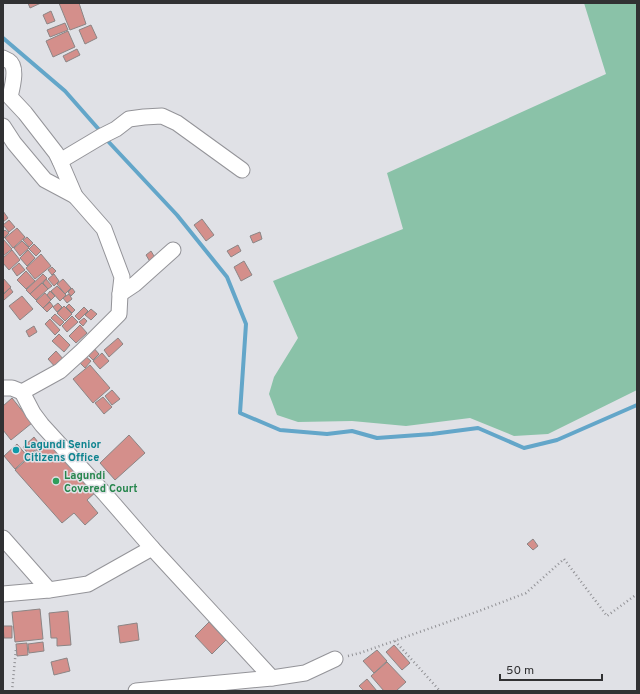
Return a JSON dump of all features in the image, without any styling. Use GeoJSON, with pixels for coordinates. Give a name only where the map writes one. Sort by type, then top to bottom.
{"type":"FeatureCollection","features":[{"type":"Feature","properties":{"kind":"street"},"geometry":{"type":"LineString","coordinates":[[3,58],[10,61],[14,71],[7,100],[25,113],[56,153],[75,196],[104,229],[122,277],[119,314],[60,371],[22,392]]}},
{"type":"Feature","properties":{"kind":"street"},"geometry":{"type":"LineString","coordinates":[[60,161],[116,129],[129,119],[162,116],[177,123],[242,170]]}},
{"type":"Feature","properties":{"kind":"street"},"geometry":{"type":"LineString","coordinates":[[3,126],[14,143],[45,180],[75,196]]}},
{"type":"Feature","properties":{"kind":"street"},"geometry":{"type":"LineString","coordinates":[[120,294],[135,284],[173,250]]}},
{"type":"Feature","properties":{"kind":"street"},"geometry":{"type":"LineString","coordinates":[[3,388],[12,388],[22,392],[42,425],[152,548],[272,678]]}},
{"type":"Feature","properties":{"kind":"street"},"geometry":{"type":"LineString","coordinates":[[3,538],[49,590]]}},
{"type":"Feature","properties":{"kind":"street"},"geometry":{"type":"LineString","coordinates":[[3,594],[49,590],[88,584],[152,548]]}},
{"type":"Feature","properties":{"kind":"street"},"geometry":{"type":"LineString","coordinates":[[136,691],[272,678],[305,673],[335,659]]}},
{"type":"Feature","properties":{"kind":"path"},"geometry":{"type":"LineString","coordinates":[[335,659],[360,654],[526,593],[564,559],[607,616],[637,594]]}},
{"type":"Feature","properties":{"kind":"path"},"geometry":{"type":"LineString","coordinates":[[395,641],[440,691]]}},
{"type":"Feature","properties":{"kind":"path"},"geometry":{"type":"LineString","coordinates":[[12,691],[16,648]]}},
{"type":"Feature","properties":{"kind":"green space"},"geometry":{"type":"Polygon","coordinates":[[[584,3],[637,3],[637,390],[548,434],[514,436],[470,418],[406,426],[352,421],[298,422],[277,415],[269,394],[274,377],[298,338],[273,281],[403,229],[387,173],[606,74],[584,3]]]}},
{"type":"Feature","properties":{"kind":"building"},"geometry":{"type":"Polygon","coordinates":[[[28,3],[41,3],[30,8],[28,3]]]}},
{"type":"Feature","properties":{"kind":"building"},"geometry":{"type":"Polygon","coordinates":[[[59,3],[79,3],[86,24],[70,30],[59,3]]]}},
{"type":"Feature","properties":{"kind":"building"},"geometry":{"type":"Polygon","coordinates":[[[51,11],[55,21],[47,24],[43,15],[51,11]]]}},
{"type":"Feature","properties":{"kind":"building"},"geometry":{"type":"Polygon","coordinates":[[[65,23],[68,30],[50,37],[47,30],[65,23]]]}},
{"type":"Feature","properties":{"kind":"building"},"geometry":{"type":"Polygon","coordinates":[[[91,25],[97,38],[85,44],[79,30],[91,25]]]}},
{"type":"Feature","properties":{"kind":"building"},"geometry":{"type":"Polygon","coordinates":[[[68,31],[75,47],[53,57],[46,41],[68,31]]]}},
{"type":"Feature","properties":{"kind":"building"},"geometry":{"type":"Polygon","coordinates":[[[77,49],[80,55],[66,62],[63,56],[77,49]]]}},
{"type":"Feature","properties":{"kind":"building"},"geometry":{"type":"Polygon","coordinates":[[[3,211],[8,218],[3,222],[3,211]]]}},
{"type":"Feature","properties":{"kind":"building"},"geometry":{"type":"Polygon","coordinates":[[[202,219],[214,235],[206,241],[194,225],[202,219]]]}},
{"type":"Feature","properties":{"kind":"building"},"geometry":{"type":"Polygon","coordinates":[[[9,220],[15,227],[9,232],[3,225],[9,220]]]}},
{"type":"Feature","properties":{"kind":"building"},"geometry":{"type":"Polygon","coordinates":[[[17,228],[25,237],[13,248],[5,238],[17,228]]]}},
{"type":"Feature","properties":{"kind":"building"},"geometry":{"type":"Polygon","coordinates":[[[5,230],[9,233],[4,238],[3,232],[5,230]]]}},
{"type":"Feature","properties":{"kind":"building"},"geometry":{"type":"Polygon","coordinates":[[[260,232],[262,239],[253,243],[250,236],[260,232]]]}},
{"type":"Feature","properties":{"kind":"building"},"geometry":{"type":"Polygon","coordinates":[[[27,237],[33,243],[29,247],[23,240],[27,237]]]}},
{"type":"Feature","properties":{"kind":"building"},"geometry":{"type":"Polygon","coordinates":[[[3,239],[12,249],[3,256],[3,239]]]}},
{"type":"Feature","properties":{"kind":"building"},"geometry":{"type":"Polygon","coordinates":[[[22,241],[29,248],[20,256],[14,248],[22,241]]]}},
{"type":"Feature","properties":{"kind":"building"},"geometry":{"type":"Polygon","coordinates":[[[34,244],[41,251],[36,256],[29,249],[34,244]]]}},
{"type":"Feature","properties":{"kind":"building"},"geometry":{"type":"Polygon","coordinates":[[[238,245],[241,251],[231,257],[227,251],[238,245]]]}},
{"type":"Feature","properties":{"kind":"building"},"geometry":{"type":"Polygon","coordinates":[[[12,250],[20,260],[9,270],[3,263],[3,258],[12,250]]]}},
{"type":"Feature","properties":{"kind":"building"},"geometry":{"type":"Polygon","coordinates":[[[28,250],[35,258],[27,266],[20,258],[28,250]]]}},
{"type":"Feature","properties":{"kind":"building"},"geometry":{"type":"Polygon","coordinates":[[[151,251],[157,261],[152,265],[146,255],[151,251]]]}},
{"type":"Feature","properties":{"kind":"building"},"geometry":{"type":"Polygon","coordinates":[[[41,254],[51,266],[35,279],[26,268],[41,254]]]}},
{"type":"Feature","properties":{"kind":"building"},"geometry":{"type":"Polygon","coordinates":[[[244,261],[252,275],[241,281],[234,267],[244,261]]]}},
{"type":"Feature","properties":{"kind":"building"},"geometry":{"type":"Polygon","coordinates":[[[19,263],[25,270],[17,276],[12,269],[19,263]]]}},
{"type":"Feature","properties":{"kind":"building"},"geometry":{"type":"Polygon","coordinates":[[[52,267],[56,271],[52,275],[48,270],[52,267]]]}},
{"type":"Feature","properties":{"kind":"building"},"geometry":{"type":"Polygon","coordinates":[[[26,271],[35,281],[26,289],[17,280],[26,271]]]}},
{"type":"Feature","properties":{"kind":"building"},"geometry":{"type":"Polygon","coordinates":[[[43,274],[47,278],[30,294],[26,290],[43,274]]]}},
{"type":"Feature","properties":{"kind":"building"},"geometry":{"type":"Polygon","coordinates":[[[54,274],[59,281],[54,286],[48,279],[54,274]]]}},
{"type":"Feature","properties":{"kind":"building"},"geometry":{"type":"Polygon","coordinates":[[[3,278],[11,287],[3,294],[3,278]]]}},
{"type":"Feature","properties":{"kind":"building"},"geometry":{"type":"Polygon","coordinates":[[[46,279],[52,286],[48,289],[43,283],[46,279]]]}},
{"type":"Feature","properties":{"kind":"building"},"geometry":{"type":"Polygon","coordinates":[[[63,279],[71,288],[65,294],[57,284],[63,279]]]}},
{"type":"Feature","properties":{"kind":"building"},"geometry":{"type":"Polygon","coordinates":[[[42,283],[48,289],[36,300],[30,294],[42,283]]]}},
{"type":"Feature","properties":{"kind":"building"},"geometry":{"type":"Polygon","coordinates":[[[57,286],[66,295],[60,301],[51,291],[57,286]]]}},
{"type":"Feature","properties":{"kind":"building"},"geometry":{"type":"Polygon","coordinates":[[[10,288],[13,292],[4,300],[3,295],[10,288]]]}},
{"type":"Feature","properties":{"kind":"building"},"geometry":{"type":"Polygon","coordinates":[[[72,288],[75,292],[71,296],[68,292],[72,288]]]}},
{"type":"Feature","properties":{"kind":"building"},"geometry":{"type":"Polygon","coordinates":[[[50,291],[55,296],[51,300],[47,295],[50,291]]]}},
{"type":"Feature","properties":{"kind":"building"},"geometry":{"type":"Polygon","coordinates":[[[45,293],[51,300],[43,308],[36,301],[45,293]]]}},
{"type":"Feature","properties":{"kind":"building"},"geometry":{"type":"Polygon","coordinates":[[[69,294],[72,299],[67,303],[63,298],[69,294]]]}},
{"type":"Feature","properties":{"kind":"building"},"geometry":{"type":"Polygon","coordinates":[[[22,296],[33,309],[20,320],[9,306],[22,296]]]}},
{"type":"Feature","properties":{"kind":"building"},"geometry":{"type":"Polygon","coordinates":[[[50,302],[53,306],[47,312],[43,308],[50,302]]]}},
{"type":"Feature","properties":{"kind":"building"},"geometry":{"type":"Polygon","coordinates":[[[58,303],[62,307],[57,312],[53,307],[58,303]]]}},
{"type":"Feature","properties":{"kind":"building"},"geometry":{"type":"Polygon","coordinates":[[[69,304],[75,310],[72,313],[66,307],[69,304]]]}},
{"type":"Feature","properties":{"kind":"building"},"geometry":{"type":"Polygon","coordinates":[[[64,306],[72,314],[65,321],[57,313],[64,306]]]}},
{"type":"Feature","properties":{"kind":"building"},"geometry":{"type":"Polygon","coordinates":[[[84,307],[88,311],[79,320],[75,316],[84,307]]]}},
{"type":"Feature","properties":{"kind":"building"},"geometry":{"type":"Polygon","coordinates":[[[91,309],[97,314],[91,320],[85,315],[91,309]]]}},
{"type":"Feature","properties":{"kind":"building"},"geometry":{"type":"Polygon","coordinates":[[[55,314],[64,322],[60,326],[51,318],[55,314]]]}},
{"type":"Feature","properties":{"kind":"building"},"geometry":{"type":"Polygon","coordinates":[[[72,316],[78,322],[67,332],[62,326],[72,316]]]}},
{"type":"Feature","properties":{"kind":"building"},"geometry":{"type":"Polygon","coordinates":[[[84,318],[87,321],[83,326],[79,322],[84,318]]]}},
{"type":"Feature","properties":{"kind":"building"},"geometry":{"type":"Polygon","coordinates":[[[50,319],[60,330],[55,335],[45,324],[50,319]]]}},
{"type":"Feature","properties":{"kind":"building"},"geometry":{"type":"Polygon","coordinates":[[[80,325],[87,333],[76,343],[69,336],[80,325]]]}},
{"type":"Feature","properties":{"kind":"building"},"geometry":{"type":"Polygon","coordinates":[[[34,326],[37,332],[29,337],[26,331],[34,326]]]}},
{"type":"Feature","properties":{"kind":"building"},"geometry":{"type":"Polygon","coordinates":[[[59,334],[70,345],[64,352],[52,341],[59,334]]]}},
{"type":"Feature","properties":{"kind":"building"},"geometry":{"type":"Polygon","coordinates":[[[118,338],[123,344],[109,357],[104,350],[118,338]]]}},
{"type":"Feature","properties":{"kind":"building"},"geometry":{"type":"Polygon","coordinates":[[[92,346],[99,354],[93,360],[85,352],[92,346]]]}},
{"type":"Feature","properties":{"kind":"building"},"geometry":{"type":"Polygon","coordinates":[[[56,351],[65,361],[57,369],[48,359],[56,351]]]}},
{"type":"Feature","properties":{"kind":"building"},"geometry":{"type":"Polygon","coordinates":[[[102,353],[109,361],[100,369],[93,361],[102,353]]]}},
{"type":"Feature","properties":{"kind":"building"},"geometry":{"type":"Polygon","coordinates":[[[84,355],[91,361],[85,368],[78,361],[84,355]]]}},
{"type":"Feature","properties":{"kind":"building"},"geometry":{"type":"Polygon","coordinates":[[[90,365],[110,388],[93,403],[73,379],[90,365]]]}},
{"type":"Feature","properties":{"kind":"building"},"geometry":{"type":"Polygon","coordinates":[[[112,390],[120,399],[112,405],[105,396],[112,390]]]}},
{"type":"Feature","properties":{"kind":"building"},"geometry":{"type":"Polygon","coordinates":[[[103,397],[112,407],[104,414],[95,403],[103,397]]]}},
{"type":"Feature","properties":{"kind":"building"},"geometry":{"type":"Polygon","coordinates":[[[12,398],[32,423],[11,440],[3,430],[3,406],[12,398]]]}},
{"type":"Feature","properties":{"kind":"building"},"geometry":{"type":"Polygon","coordinates":[[[129,435],[145,453],[115,480],[100,463],[129,435]]]}},
{"type":"Feature","properties":{"kind":"building"},"geometry":{"type":"Polygon","coordinates":[[[34,437],[41,446],[29,455],[23,447],[34,437]]]}},
{"type":"Feature","properties":{"kind":"building","name":"Lagundi Covered Court"},"geometry":{"type":"Polygon","coordinates":[[[51,438],[97,491],[87,500],[98,513],[85,525],[74,513],[62,523],[15,470],[51,438]]]}},
{"type":"Feature","properties":{"kind":"building","name":"Lagundi Senior Citizens Office"},"geometry":{"type":"Polygon","coordinates":[[[17,444],[28,457],[15,469],[4,456],[17,444]]]}},
{"type":"Feature","properties":{"kind":"building"},"geometry":{"type":"Polygon","coordinates":[[[533,539],[538,546],[533,550],[527,544],[533,539]]]}},
{"type":"Feature","properties":{"kind":"building"},"geometry":{"type":"Polygon","coordinates":[[[40,609],[43,639],[15,642],[12,612],[40,609]]]}},
{"type":"Feature","properties":{"kind":"building"},"geometry":{"type":"Polygon","coordinates":[[[68,611],[71,645],[57,646],[57,638],[51,638],[49,613],[68,611]]]}},
{"type":"Feature","properties":{"kind":"building"},"geometry":{"type":"Polygon","coordinates":[[[209,622],[226,640],[212,654],[195,636],[209,622]]]}},
{"type":"Feature","properties":{"kind":"building"},"geometry":{"type":"Polygon","coordinates":[[[137,623],[139,640],[120,643],[118,626],[137,623]]]}},
{"type":"Feature","properties":{"kind":"building"},"geometry":{"type":"Polygon","coordinates":[[[3,626],[12,626],[12,638],[4,638],[3,626]]]}},
{"type":"Feature","properties":{"kind":"building"},"geometry":{"type":"Polygon","coordinates":[[[43,642],[44,651],[29,653],[28,644],[43,642]]]}},
{"type":"Feature","properties":{"kind":"building"},"geometry":{"type":"Polygon","coordinates":[[[27,643],[28,655],[17,656],[16,644],[27,643]]]}},
{"type":"Feature","properties":{"kind":"building"},"geometry":{"type":"Polygon","coordinates":[[[394,645],[410,663],[402,670],[386,652],[394,645]]]}},
{"type":"Feature","properties":{"kind":"building"},"geometry":{"type":"Polygon","coordinates":[[[377,650],[387,661],[374,673],[363,661],[377,650]]]}},
{"type":"Feature","properties":{"kind":"building"},"geometry":{"type":"Polygon","coordinates":[[[67,658],[70,671],[54,675],[51,662],[67,658]]]}},
{"type":"Feature","properties":{"kind":"building"},"geometry":{"type":"Polygon","coordinates":[[[387,662],[406,682],[396,691],[384,691],[371,676],[387,662]]]}},
{"type":"Feature","properties":{"kind":"building"},"geometry":{"type":"Polygon","coordinates":[[[367,679],[377,691],[364,691],[359,686],[367,679]]]}},
{"type":"Feature","properties":{"kind":"waterway"},"geometry":{"type":"LineString","coordinates":[[3,38],[65,91],[102,133]]}},
{"type":"Feature","properties":{"kind":"waterway"},"geometry":{"type":"LineString","coordinates":[[105,138],[177,215],[227,277],[246,324],[240,413],[280,430],[327,434],[352,431],[377,438],[432,434],[478,428],[524,448],[557,440],[637,405]]}},
{"type":"Feature","properties":{"kind":"place","name":"Lagundi Senior Citizens Office"},"geometry":{"type":"Point","coordinates":[16,450]}},
{"type":"Feature","properties":{"kind":"place","name":"Lagundi Covered Court"},"geometry":{"type":"Point","coordinates":[56,481]}}]}
